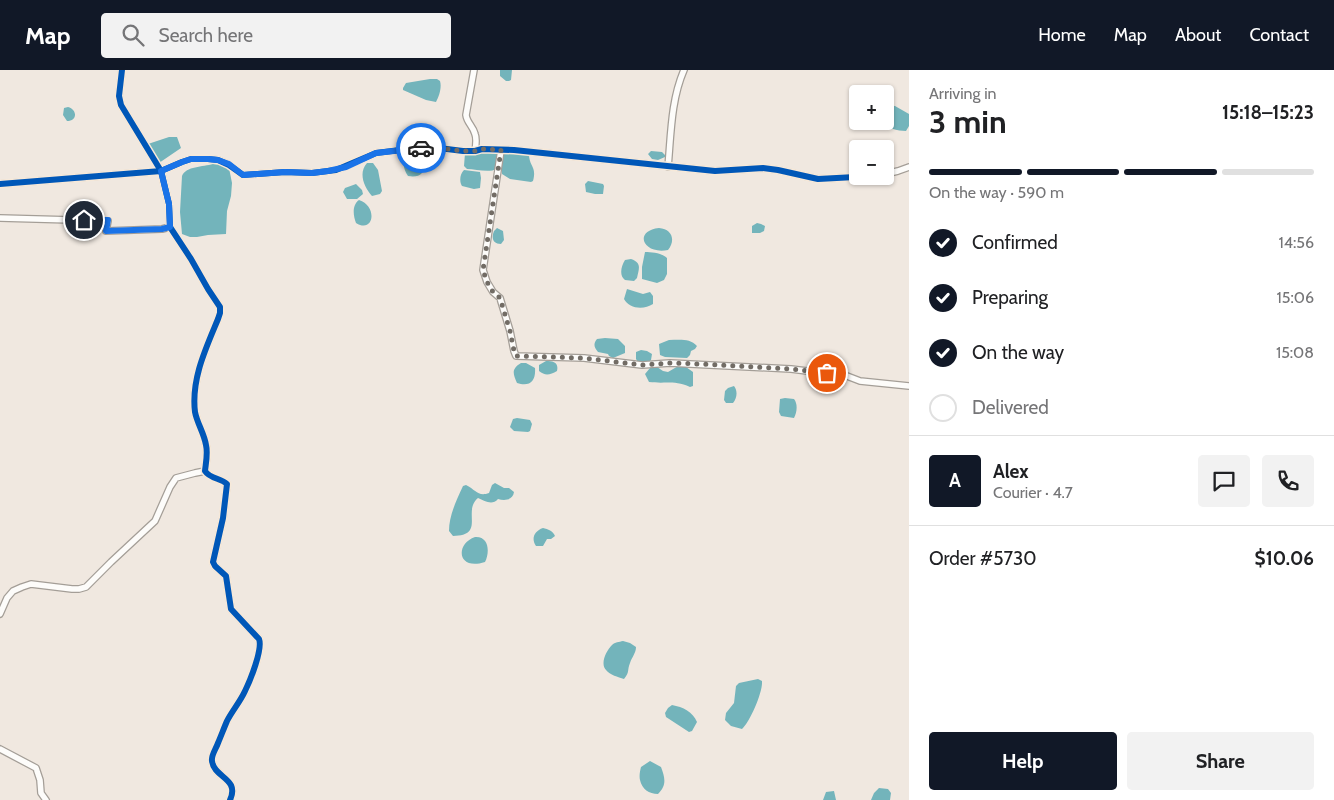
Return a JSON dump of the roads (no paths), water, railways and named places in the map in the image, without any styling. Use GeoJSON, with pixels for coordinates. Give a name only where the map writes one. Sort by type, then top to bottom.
{"type":"FeatureCollection","features":[{"type":"Feature","properties":{"kind":"street"},"geometry":{"type":"LineString","coordinates":[[122,70],[119,96],[121,105],[161,171],[169,204],[170,227],[192,259],[220,307],[218,319],[201,362],[195,392],[195,411],[206,445],[205,471],[209,476],[227,484],[223,518],[213,562],[226,576],[231,609],[259,639],[260,643],[258,656],[245,690],[227,721],[212,759],[215,769],[233,788],[230,800]]}},
{"type":"Feature","properties":{"kind":"street"},"geometry":{"type":"LineString","coordinates":[[474,70],[466,115],[467,121],[476,135],[475,151]]}},
{"type":"Feature","properties":{"kind":"street"},"geometry":{"type":"LineString","coordinates":[[668,166],[676,90],[684,70]]}},
{"type":"Feature","properties":{"kind":"street"},"geometry":{"type":"LineString","coordinates":[[0,184],[161,171],[191,159],[218,160],[229,164],[243,175],[285,172],[312,173],[336,170],[376,153],[426,148],[475,151],[482,149],[501,150],[715,171],[762,168],[818,179],[849,177]]}},
{"type":"Feature","properties":{"kind":"street"},"geometry":{"type":"LineString","coordinates":[[501,150],[483,270],[493,292],[500,298],[516,356],[584,358],[642,365],[670,363],[791,369],[847,376],[860,381],[909,386]]}},
{"type":"Feature","properties":{"kind":"street"},"geometry":{"type":"LineString","coordinates":[[894,172],[909,167]]}},
{"type":"Feature","properties":{"kind":"street"},"geometry":{"type":"LineString","coordinates":[[0,218],[108,220],[106,231],[170,227]]}},
{"type":"Feature","properties":{"kind":"street"},"geometry":{"type":"LineString","coordinates":[[0,614],[7,598],[13,591],[31,584],[72,589],[86,587],[155,521],[176,478],[205,471]]}},
{"type":"Feature","properties":{"kind":"street"},"geometry":{"type":"LineString","coordinates":[[0,749],[36,768],[40,780],[41,793],[46,800]]}},
{"type":"Feature","properties":{"kind":"water"},"geometry":{"type":"Polygon","coordinates":[[[500,70],[512,70],[511,80],[506,81],[500,76],[500,70]]]}},
{"type":"Feature","properties":{"kind":"water"},"geometry":{"type":"Polygon","coordinates":[[[430,79],[440,81],[440,92],[436,102],[426,100],[403,90],[406,83],[430,79]]]}},
{"type":"Feature","properties":{"kind":"water"},"geometry":{"type":"Polygon","coordinates":[[[894,106],[909,114],[909,126],[906,131],[894,129],[894,106]]]}},
{"type":"Feature","properties":{"kind":"water"},"geometry":{"type":"Polygon","coordinates":[[[68,107],[75,113],[70,121],[67,121],[63,115],[64,108],[68,107]]]}},
{"type":"Feature","properties":{"kind":"water"},"geometry":{"type":"Polygon","coordinates":[[[169,137],[177,137],[181,148],[159,163],[148,144],[169,137]]]}},
{"type":"Feature","properties":{"kind":"water"},"geometry":{"type":"Polygon","coordinates":[[[412,151],[421,151],[424,170],[419,175],[408,176],[404,159],[412,151]]]}},
{"type":"Feature","properties":{"kind":"water"},"geometry":{"type":"Polygon","coordinates":[[[495,151],[499,154],[497,169],[490,171],[467,169],[464,166],[465,153],[495,151]]]}},
{"type":"Feature","properties":{"kind":"water"},"geometry":{"type":"Polygon","coordinates":[[[651,151],[662,152],[665,157],[658,160],[652,159],[648,154],[651,151]]]}},
{"type":"Feature","properties":{"kind":"water"},"geometry":{"type":"Polygon","coordinates":[[[504,152],[529,154],[534,172],[533,181],[510,179],[502,174],[501,167],[504,152]]]}},
{"type":"Feature","properties":{"kind":"water"},"geometry":{"type":"Polygon","coordinates":[[[367,163],[373,163],[378,170],[382,191],[380,194],[372,196],[363,180],[363,171],[367,163]]]}},
{"type":"Feature","properties":{"kind":"water"},"geometry":{"type":"Polygon","coordinates":[[[213,164],[229,168],[232,183],[227,211],[226,234],[190,237],[182,234],[180,212],[182,176],[187,170],[213,164]]]}},
{"type":"Feature","properties":{"kind":"water"},"geometry":{"type":"Polygon","coordinates":[[[464,170],[480,172],[480,188],[474,189],[462,186],[460,178],[464,170]]]}},
{"type":"Feature","properties":{"kind":"water"},"geometry":{"type":"Polygon","coordinates":[[[588,181],[603,184],[603,194],[586,192],[585,184],[588,181]]]}},
{"type":"Feature","properties":{"kind":"water"},"geometry":{"type":"Polygon","coordinates":[[[356,184],[363,194],[357,199],[347,199],[343,192],[345,188],[356,184]]]}},
{"type":"Feature","properties":{"kind":"water"},"geometry":{"type":"Polygon","coordinates":[[[359,200],[365,203],[371,213],[370,222],[367,225],[356,223],[355,220],[354,207],[359,200]]]}},
{"type":"Feature","properties":{"kind":"water"},"geometry":{"type":"Polygon","coordinates":[[[757,223],[765,226],[764,231],[752,233],[752,226],[757,223]]]}},
{"type":"Feature","properties":{"kind":"water"},"geometry":{"type":"Polygon","coordinates":[[[497,228],[503,231],[504,240],[501,244],[494,242],[493,238],[494,231],[497,228]]]}},
{"type":"Feature","properties":{"kind":"water"},"geometry":{"type":"Polygon","coordinates":[[[659,228],[670,233],[672,242],[668,250],[659,251],[652,249],[644,242],[646,233],[659,228]]]}},
{"type":"Feature","properties":{"kind":"water"},"geometry":{"type":"Polygon","coordinates":[[[645,252],[660,254],[667,258],[667,274],[664,280],[657,283],[642,279],[645,252]]]}},
{"type":"Feature","properties":{"kind":"water"},"geometry":{"type":"Polygon","coordinates":[[[631,259],[637,262],[639,266],[637,278],[634,281],[625,280],[621,273],[625,260],[631,259]]]}},
{"type":"Feature","properties":{"kind":"water"},"geometry":{"type":"Polygon","coordinates":[[[627,289],[643,294],[650,292],[653,296],[653,304],[641,308],[629,305],[624,299],[627,289]]]}},
{"type":"Feature","properties":{"kind":"water"},"geometry":{"type":"Polygon","coordinates":[[[597,339],[618,339],[625,346],[625,353],[613,358],[608,354],[598,352],[594,346],[595,342],[597,339]]]}},
{"type":"Feature","properties":{"kind":"water"},"geometry":{"type":"Polygon","coordinates":[[[669,340],[688,341],[697,346],[687,358],[660,355],[659,344],[669,340]]]}},
{"type":"Feature","properties":{"kind":"water"},"geometry":{"type":"Polygon","coordinates":[[[641,350],[652,354],[651,360],[648,363],[638,362],[636,359],[636,352],[641,350]]]}},
{"type":"Feature","properties":{"kind":"water"},"geometry":{"type":"Polygon","coordinates":[[[546,361],[555,363],[557,371],[543,374],[539,371],[539,365],[546,361]]]}},
{"type":"Feature","properties":{"kind":"water"},"geometry":{"type":"Polygon","coordinates":[[[521,363],[526,363],[535,368],[533,380],[529,383],[517,383],[514,370],[521,363]]]}},
{"type":"Feature","properties":{"kind":"water"},"geometry":{"type":"Polygon","coordinates":[[[680,365],[693,372],[693,386],[649,382],[645,374],[650,368],[657,367],[668,372],[680,365]]]}},
{"type":"Feature","properties":{"kind":"water"},"geometry":{"type":"Polygon","coordinates":[[[734,386],[736,392],[735,399],[733,403],[726,403],[724,400],[725,391],[734,386]]]}},
{"type":"Feature","properties":{"kind":"water"},"geometry":{"type":"Polygon","coordinates":[[[780,399],[794,399],[796,403],[797,408],[794,418],[781,416],[779,412],[780,399]]]}},
{"type":"Feature","properties":{"kind":"water"},"geometry":{"type":"Polygon","coordinates":[[[513,419],[530,420],[532,424],[530,431],[514,431],[510,427],[513,419]]]}},
{"type":"Feature","properties":{"kind":"water"},"geometry":{"type":"Polygon","coordinates":[[[495,483],[514,492],[512,497],[506,500],[498,499],[491,503],[478,498],[472,509],[472,522],[469,532],[453,536],[449,531],[450,520],[463,486],[466,485],[480,494],[485,494],[489,493],[492,485],[495,483]]]}},
{"type":"Feature","properties":{"kind":"water"},"geometry":{"type":"Polygon","coordinates":[[[543,528],[555,536],[547,539],[543,546],[536,546],[534,536],[537,531],[543,528]]]}},
{"type":"Feature","properties":{"kind":"water"},"geometry":{"type":"Polygon","coordinates":[[[475,537],[483,539],[488,549],[485,562],[476,564],[469,563],[462,556],[464,545],[475,537]]]}},
{"type":"Feature","properties":{"kind":"water"},"geometry":{"type":"Polygon","coordinates":[[[623,641],[636,647],[628,673],[624,679],[614,676],[604,667],[604,658],[610,648],[614,643],[623,641]]]}},
{"type":"Feature","properties":{"kind":"water"},"geometry":{"type":"Polygon","coordinates":[[[758,679],[762,681],[762,686],[749,720],[742,729],[731,726],[725,720],[726,713],[734,703],[736,686],[739,683],[758,679]]]}},
{"type":"Feature","properties":{"kind":"water"},"geometry":{"type":"Polygon","coordinates":[[[672,705],[684,709],[693,715],[697,722],[692,731],[689,732],[666,717],[665,713],[672,705]]]}},
{"type":"Feature","properties":{"kind":"water"},"geometry":{"type":"Polygon","coordinates":[[[650,761],[661,767],[663,775],[664,784],[658,794],[646,790],[640,780],[641,767],[650,761]]]}},
{"type":"Feature","properties":{"kind":"water"},"geometry":{"type":"Polygon","coordinates":[[[879,788],[888,789],[891,793],[890,800],[871,800],[879,788]]]}},
{"type":"Feature","properties":{"kind":"water"},"geometry":{"type":"Polygon","coordinates":[[[834,791],[836,800],[823,800],[826,792],[834,791]]]}}]}
